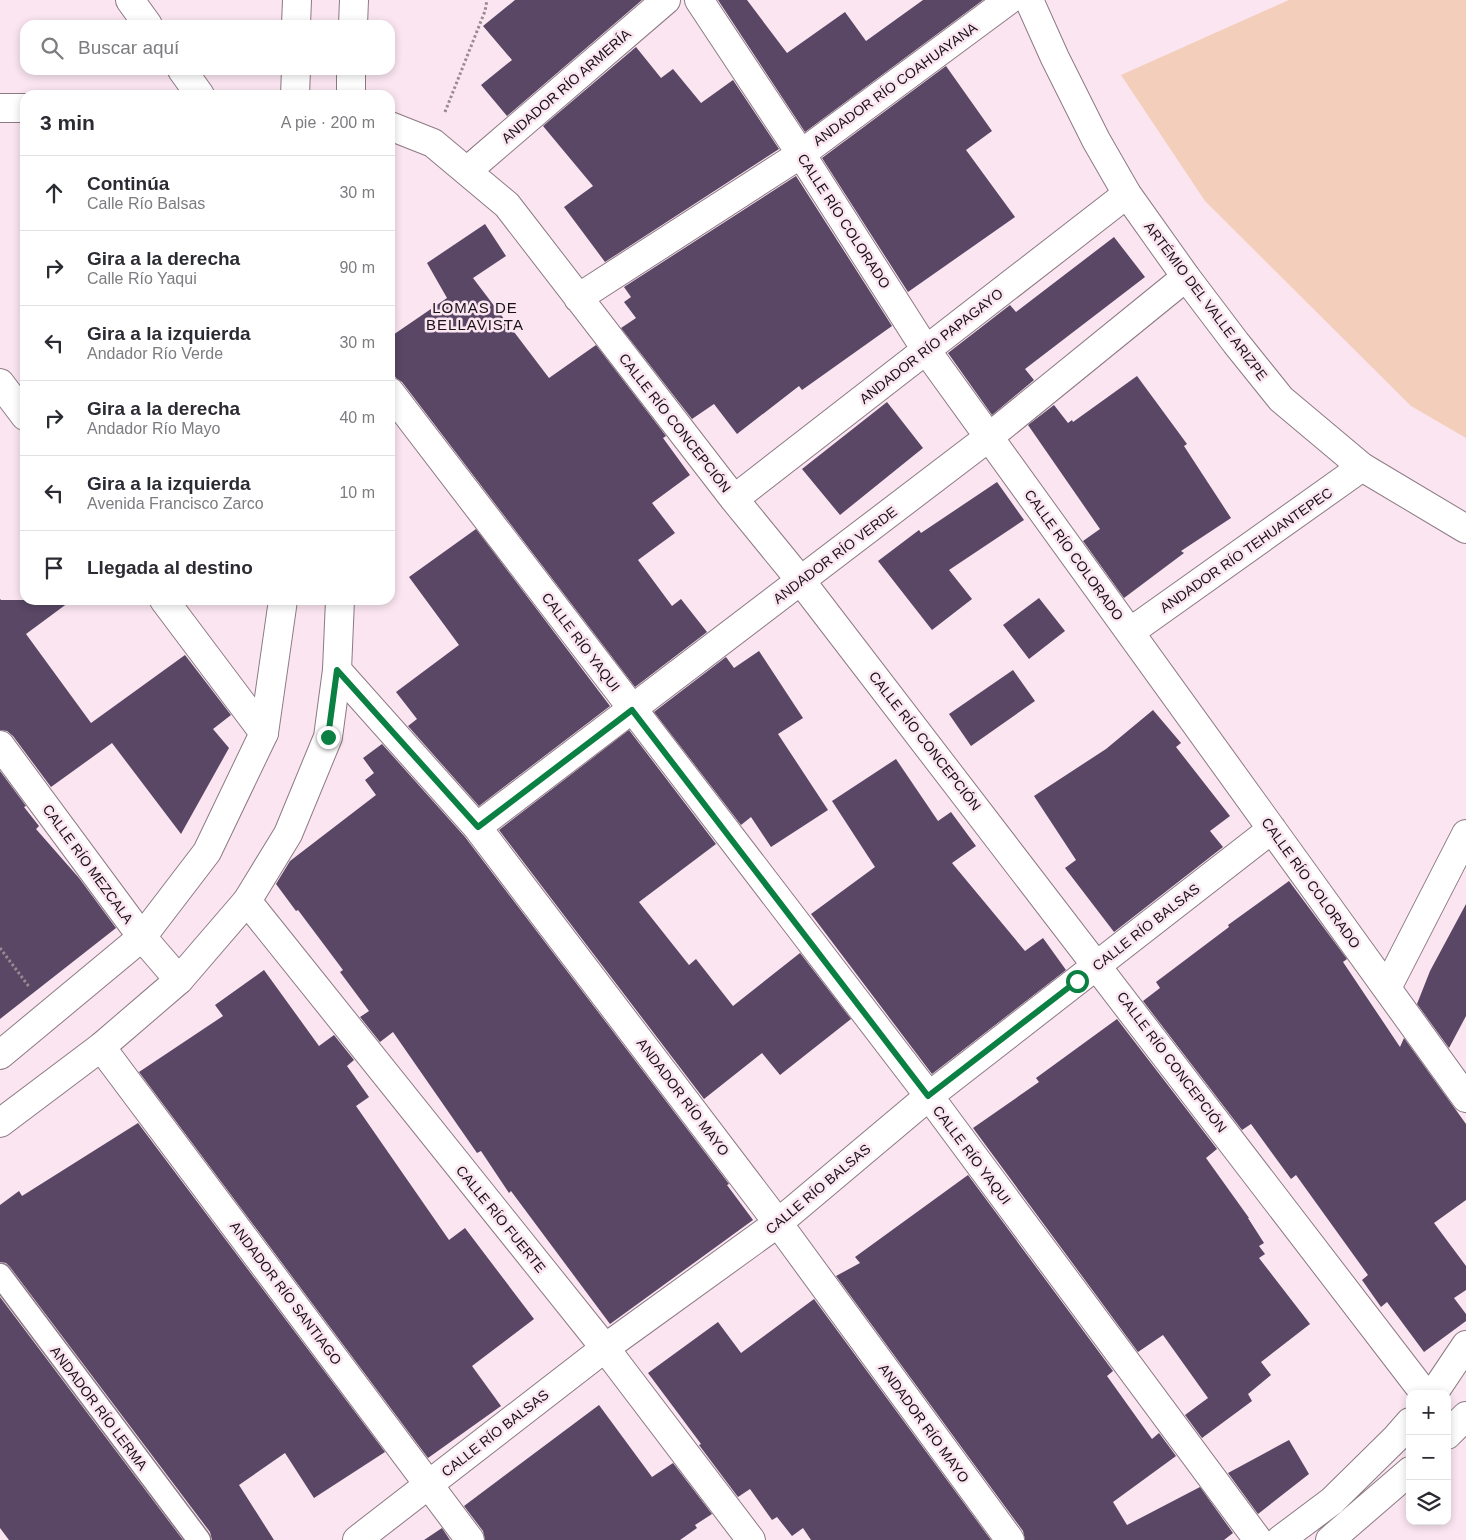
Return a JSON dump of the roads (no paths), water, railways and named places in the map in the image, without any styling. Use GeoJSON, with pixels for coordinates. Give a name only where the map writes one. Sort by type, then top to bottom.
{"type":"FeatureCollection","features":[{"type":"Feature","properties":{"kind":"street"},"geometry":{"type":"LineString","coordinates":[[130,0],[144,20]]}},
{"type":"Feature","properties":{"kind":"street"},"geometry":{"type":"LineString","coordinates":[[296,20],[297,0]]}},
{"type":"Feature","properties":{"kind":"street"},"geometry":{"type":"LineString","coordinates":[[353,20],[354,0]]}},
{"type":"Feature","properties":{"kind":"street","name":"ANDADOR RÍO ARMERÍA"},"geometry":{"type":"LineString","coordinates":[[467,171],[666,0]]}},
{"type":"Feature","properties":{"kind":"street","name":"CALLE RÍO COLORADO"},"geometry":{"type":"LineString","coordinates":[[699,0],[801,154],[926,350],[1466,1098]]}},
{"type":"Feature","properties":{"kind":"street","name":"ANDADOR RÍO COAHUAYANA"},"geometry":{"type":"LineString","coordinates":[[578,298],[801,154],[1009,0]]}},
{"type":"Feature","properties":{"kind":"street","name":"ARTÉMIO DEL VALLE ARIZPE"},"geometry":{"type":"LineString","coordinates":[[1029,0],[1055,58],[1096,140],[1128,194],[1186,277],[1281,399],[1362,467],[1466,529]]}},
{"type":"Feature","properties":{"kind":"street"},"geometry":{"type":"LineString","coordinates":[[186,75],[196,90]]}},
{"type":"Feature","properties":{"kind":"street"},"geometry":{"type":"LineString","coordinates":[[296,75],[296,90]]}},
{"type":"Feature","properties":{"kind":"street"},"geometry":{"type":"LineString","coordinates":[[351,90],[352,75]]}},
{"type":"Feature","properties":{"kind":"street"},"geometry":{"type":"LineString","coordinates":[[0,108],[20,108]]}},
{"type":"Feature","properties":{"kind":"street","name":"CALLE RÍO CONCEPCIÓN"},"geometry":{"type":"LineString","coordinates":[[395,128],[433,143],[507,205],[734,499],[801,581],[1422,1390]]}},
{"type":"Feature","properties":{"kind":"street","name":"ANDADOR RÍO PAPAGAYO"},"geometry":{"type":"LineString","coordinates":[[734,499],[1128,194]]}},
{"type":"Feature","properties":{"kind":"street","name":"ANDADOR RÍO VERDE"},"geometry":{"type":"LineString","coordinates":[[478,827],[990,437],[1186,277]]}},
{"type":"Feature","properties":{"kind":"street"},"geometry":{"type":"LineString","coordinates":[[0,383],[20,409]]}},
{"type":"Feature","properties":{"kind":"street","name":"CALLE RÍO YAQUI"},"geometry":{"type":"LineString","coordinates":[[395,399],[928,1096],[1258,1540]]}},
{"type":"Feature","properties":{"kind":"street","name":"ANDADOR RÍO TEHUANTEPEC"},"geometry":{"type":"LineString","coordinates":[[1130,632],[1362,467]]}},
{"type":"Feature","properties":{"kind":"street"},"geometry":{"type":"LineString","coordinates":[[168,605],[264,733]]}},
{"type":"Feature","properties":{"kind":"street"},"geometry":{"type":"LineString","coordinates":[[0,1055],[142,937],[208,852],[264,733],[282,605]]}},
{"type":"Feature","properties":{"kind":"street"},"geometry":{"type":"LineString","coordinates":[[0,1123],[100,1047],[179,980],[248,900],[288,834],[328,737],[337,670],[340,605]]}},
{"type":"Feature","properties":{"kind":"street","name":"ANDADOR RÍO MAYO"},"geometry":{"type":"LineString","coordinates":[[337,670],[478,827],[778,1223],[1010,1540]]}},
{"type":"Feature","properties":{"kind":"street","name":"CALLE RÍO MEZCALA"},"geometry":{"type":"LineString","coordinates":[[0,745],[142,937],[179,980]]}},
{"type":"Feature","properties":{"kind":"street","name":"CALLE RÍO BALSAS"},"geometry":{"type":"LineString","coordinates":[[357,1540],[605,1348],[778,1223],[928,1096],[1272,829]]}},
{"type":"Feature","properties":{"kind":"street"},"geometry":{"type":"LineString","coordinates":[[1387,988],[1466,834]]}},
{"type":"Feature","properties":{"kind":"street","name":"CALLE RÍO FUERTE"},"geometry":{"type":"LineString","coordinates":[[248,900],[605,1348],[751,1540]]}},
{"type":"Feature","properties":{"kind":"street","name":"ANDADOR RÍO SANTIAGO"},"geometry":{"type":"LineString","coordinates":[[100,1047],[470,1540]]}},
{"type":"Feature","properties":{"kind":"street"},"geometry":{"type":"LineString","coordinates":[[1435,1390],[1466,1345]]}},
{"type":"Feature","properties":{"kind":"street"},"geometry":{"type":"LineString","coordinates":[[1451,1431],[1466,1416]]}},
{"type":"Feature","properties":{"kind":"street"},"geometry":{"type":"LineString","coordinates":[[1280,1540],[1332,1501],[1406,1427]]}},
{"type":"Feature","properties":{"kind":"street"},"geometry":{"type":"LineString","coordinates":[[1330,1540],[1406,1474]]}},
{"type":"Feature","properties":{"kind":"lane","name":"ANDADOR RÍO LERMA"},"geometry":{"type":"LineString","coordinates":[[0,1275],[199,1540]]}},
{"type":"Feature","properties":{"kind":"district","name":"LOMAS DE BELLAVISTA"},"geometry":{"type":"Point","coordinates":[475,316]}}]}
